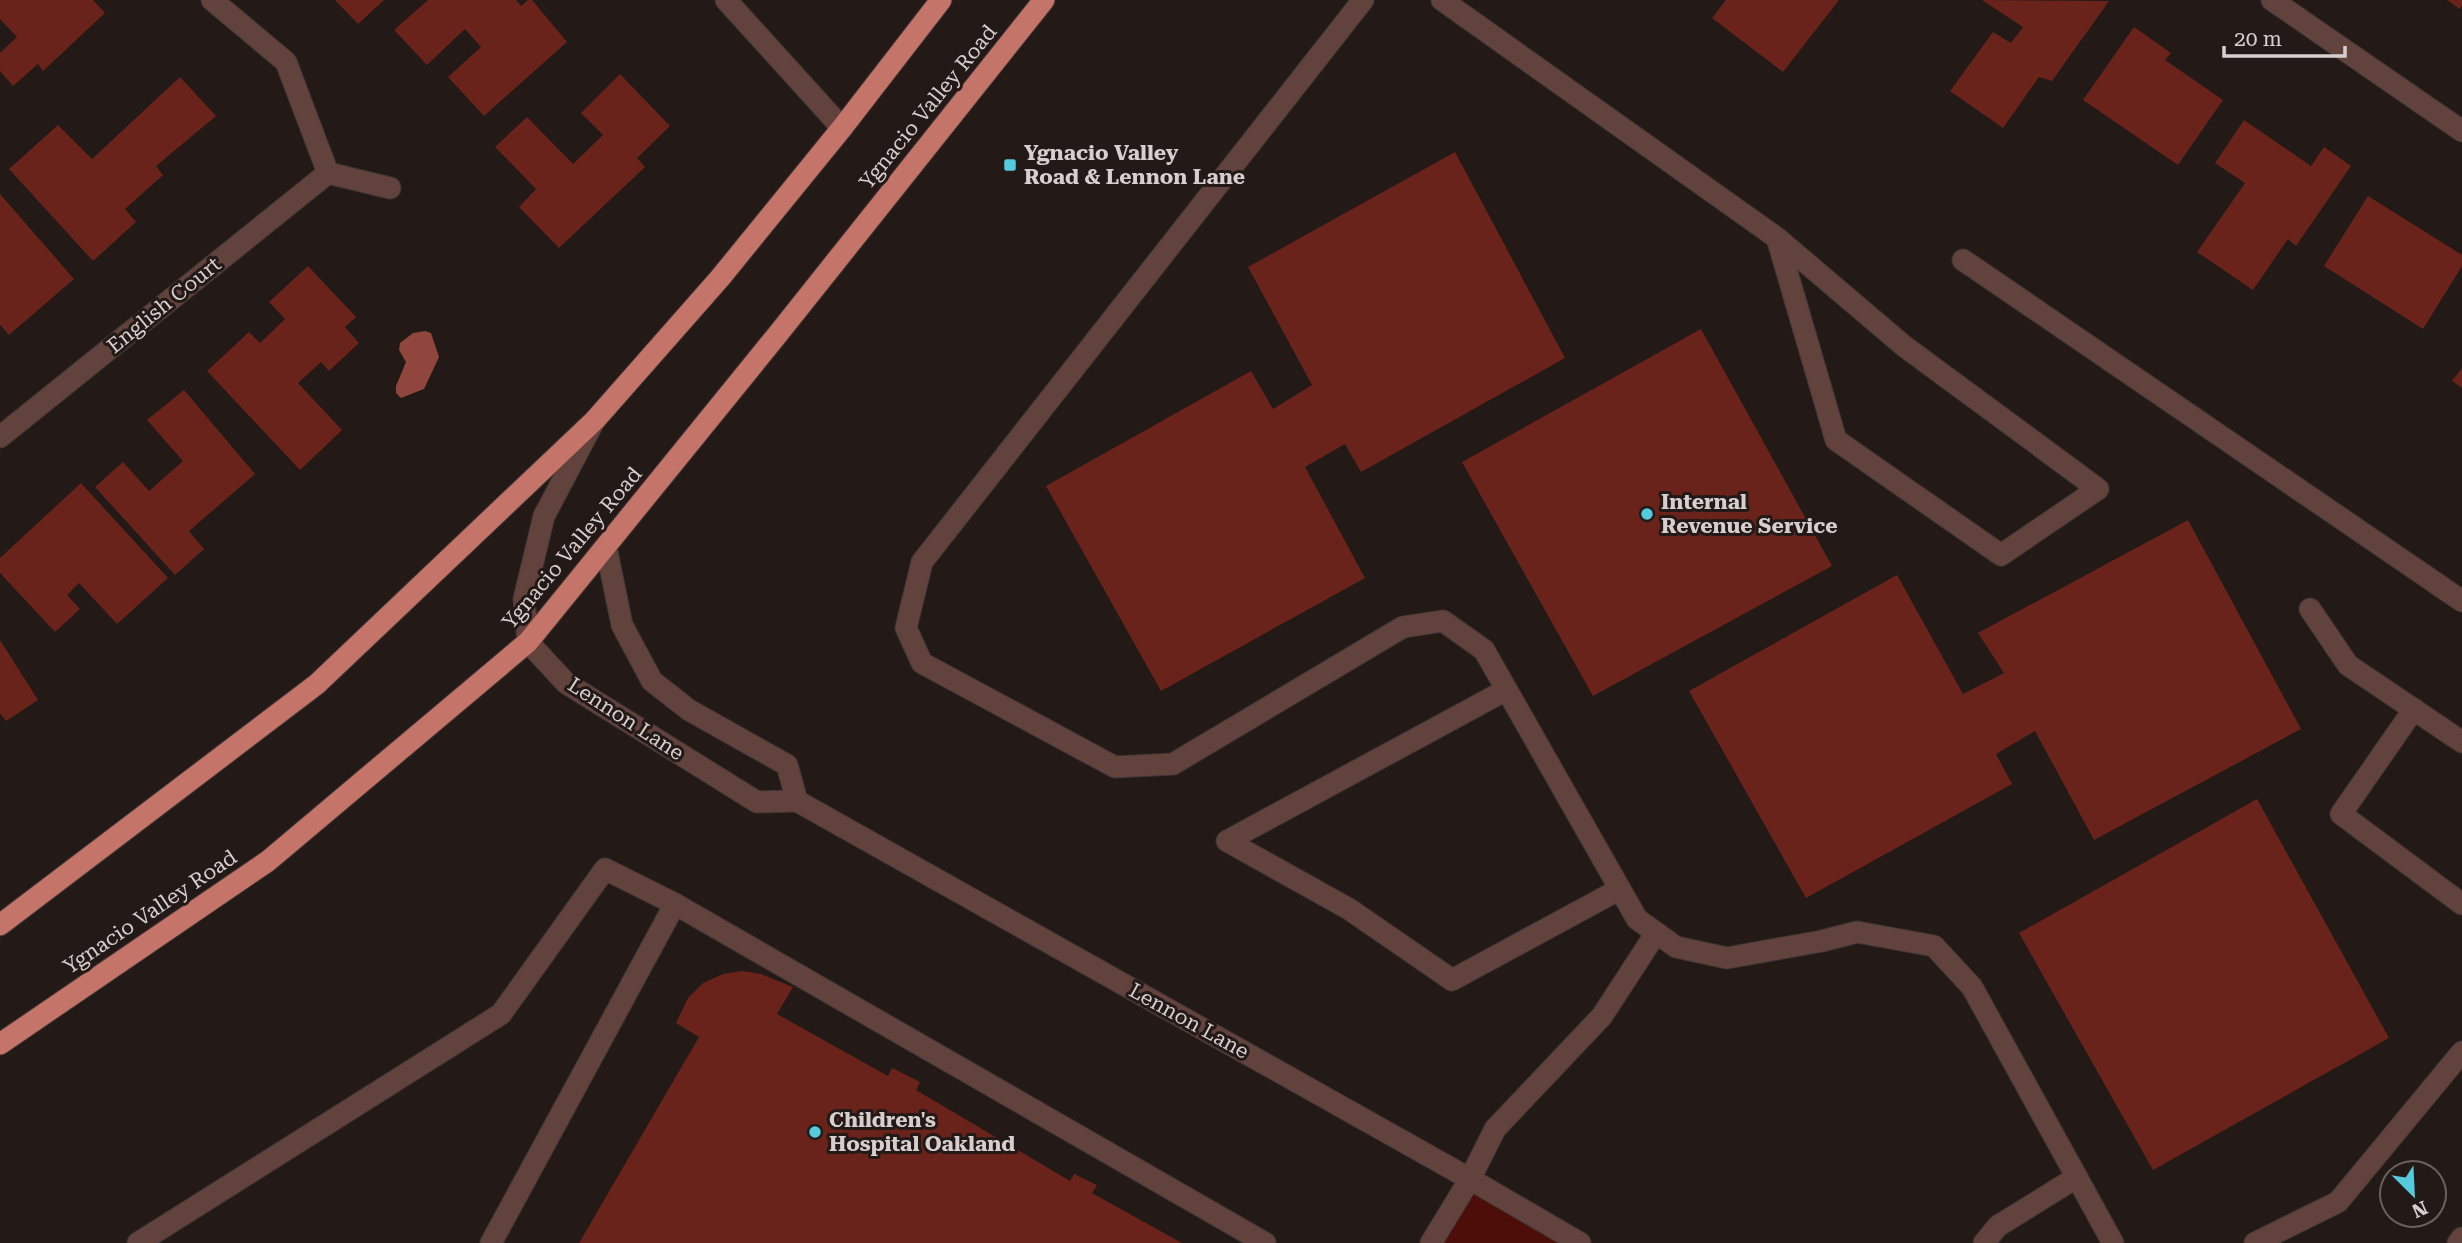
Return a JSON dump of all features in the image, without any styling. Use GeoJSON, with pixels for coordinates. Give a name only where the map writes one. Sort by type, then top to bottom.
{"type":"FeatureCollection","features":[{"type":"Feature","properties":{"kind":"highway"},"geometry":{"type":"LineString","coordinates":[[0,925],[317,684],[595,420],[720,278],[942,0]]}},
{"type":"Feature","properties":{"kind":"highway","name":"Ygnacio Valley Road"},"geometry":{"type":"LineString","coordinates":[[0,1045],[268,861],[528,642],[1044,0]]}},
{"type":"Feature","properties":{"kind":"street"},"geometry":{"type":"LineString","coordinates":[[212,0],[286,62],[328,173],[390,188]]}},
{"type":"Feature","properties":{"kind":"street"},"geometry":{"type":"LineString","coordinates":[[726,0],[842,128]]}},
{"type":"Feature","properties":{"kind":"street"},"geometry":{"type":"LineString","coordinates":[[1363,0],[922,562],[906,628],[922,663],[1115,767],[1173,764],[1403,627],[1443,621],[1484,650],[1637,919],[1676,947],[1727,958],[1857,932],[1934,946],[1972,987],[2113,1243]]}},
{"type":"Feature","properties":{"kind":"street"},"geometry":{"type":"LineString","coordinates":[[1442,0],[1777,238],[1904,346],[2098,489],[2001,555],[1836,440],[1777,238]]}},
{"type":"Feature","properties":{"kind":"street"},"geometry":{"type":"LineString","coordinates":[[2272,0],[2462,131]]}},
{"type":"Feature","properties":{"kind":"street","name":"English Court"},"geometry":{"type":"LineString","coordinates":[[0,437],[328,173]]}},
{"type":"Feature","properties":{"kind":"street"},"geometry":{"type":"LineString","coordinates":[[1963,260],[2462,601]]}},
{"type":"Feature","properties":{"kind":"street"},"geometry":{"type":"LineString","coordinates":[[528,642],[524,599],[544,516],[595,420]]}},
{"type":"Feature","properties":{"kind":"street","name":"Lennon Lane"},"geometry":{"type":"LineString","coordinates":[[606,547],[622,625],[652,681],[688,710],[787,765],[797,801]]}},
{"type":"Feature","properties":{"kind":"street"},"geometry":{"type":"LineString","coordinates":[[2310,609],[2348,665],[2462,742]]}},
{"type":"Feature","properties":{"kind":"street","name":"Lennon Lane"},"geometry":{"type":"LineString","coordinates":[[528,642],[566,683],[757,802],[797,801],[1471,1179],[1580,1243]]}},
{"type":"Feature","properties":{"kind":"street"},"geometry":{"type":"LineString","coordinates":[[1506,690],[1227,841],[1349,909],[1452,980],[1620,889]]}},
{"type":"Feature","properties":{"kind":"street"},"geometry":{"type":"LineString","coordinates":[[2414,709],[2341,814],[2462,904]]}},
{"type":"Feature","properties":{"kind":"street"},"geometry":{"type":"LineString","coordinates":[[138,1243],[501,1014],[605,869],[675,904],[1265,1243]]}},
{"type":"Feature","properties":{"kind":"street"},"geometry":{"type":"LineString","coordinates":[[491,1243],[675,904]]}},
{"type":"Feature","properties":{"kind":"street"},"geometry":{"type":"LineString","coordinates":[[1432,1243],[1471,1179],[1495,1129],[1602,1016],[1656,933]]}},
{"type":"Feature","properties":{"kind":"street"},"geometry":{"type":"LineString","coordinates":[[2255,1243],[2338,1202],[2462,1052]]}},
{"type":"Feature","properties":{"kind":"street"},"geometry":{"type":"LineString","coordinates":[[1984,1243],[1998,1226],[2077,1177]]}},
{"type":"Feature","properties":{"kind":"street"},"geometry":{"type":"LineString","coordinates":[[165,1225],[177,1243]]}},
{"type":"Feature","properties":{"kind":"street"},"geometry":{"type":"LineString","coordinates":[[2458,1243],[2462,1238]]}},
{"type":"Feature","properties":{"kind":"shaded area"},"geometry":{"type":"Polygon","coordinates":[[[413,333],[431,333],[439,357],[424,389],[401,398],[396,393],[396,386],[406,362],[399,350],[400,343],[413,333]]]}},
{"type":"Feature","properties":{"kind":"shaded area"},"geometry":{"type":"Polygon","coordinates":[[[1470,1179],[1580,1243],[1431,1243],[1470,1179]]]}},
{"type":"Feature","properties":{"kind":"building"},"geometry":{"type":"Polygon","coordinates":[[[0,0],[93,0],[105,13],[43,71],[38,64],[13,86],[0,71],[0,53],[17,37],[0,19],[0,0]]]}},
{"type":"Feature","properties":{"kind":"building"},"geometry":{"type":"Polygon","coordinates":[[[335,0],[384,0],[358,24],[335,0]]]}},
{"type":"Feature","properties":{"kind":"building"},"geometry":{"type":"Polygon","coordinates":[[[428,0],[516,0],[521,6],[532,0],[567,42],[484,116],[448,77],[481,47],[465,29],[427,65],[394,30],[428,0]]]}},
{"type":"Feature","properties":{"kind":"building"},"geometry":{"type":"Polygon","coordinates":[[[1726,0],[1839,0],[1783,72],[1712,18],[1726,0]]]}},
{"type":"Feature","properties":{"kind":"building"},"geometry":{"type":"Polygon","coordinates":[[[1982,0],[2109,1],[2052,81],[2039,77],[2003,128],[1950,91],[1993,32],[2011,43],[2023,27],[1982,0]]]}},
{"type":"Feature","properties":{"kind":"building"},"geometry":{"type":"Polygon","coordinates":[[[2447,0],[2462,0],[2462,6],[2460,9],[2447,0]]]}},
{"type":"Feature","properties":{"kind":"building"},"geometry":{"type":"Polygon","coordinates":[[[2134,27],[2171,53],[2165,60],[2223,100],[2178,165],[2083,100],[2134,27]]]}},
{"type":"Feature","properties":{"kind":"building"},"geometry":{"type":"Polygon","coordinates":[[[620,74],[670,126],[637,158],[645,167],[559,248],[519,207],[536,189],[495,147],[527,117],[573,164],[603,135],[581,113],[620,74]]]}},
{"type":"Feature","properties":{"kind":"building"},"geometry":{"type":"Polygon","coordinates":[[[180,77],[216,116],[156,166],[163,175],[125,209],[136,222],[93,261],[9,169],[58,125],[92,159],[180,77]]]}},
{"type":"Feature","properties":{"kind":"building"},"geometry":{"type":"Polygon","coordinates":[[[2244,120],[2311,166],[2324,147],[2351,166],[2296,246],[2288,239],[2253,290],[2197,252],[2245,183],[2215,163],[2244,120]]]}},
{"type":"Feature","properties":{"kind":"building"},"geometry":{"type":"Polygon","coordinates":[[[1455,152],[1565,358],[1361,472],[1345,444],[1305,467],[1365,578],[1161,691],[1046,486],[1251,371],[1273,409],[1312,385],[1248,267],[1455,152]]]}},
{"type":"Feature","properties":{"kind":"building"},"geometry":{"type":"Polygon","coordinates":[[[0,194],[74,279],[9,335],[0,325],[0,194]]]}},
{"type":"Feature","properties":{"kind":"building"},"geometry":{"type":"Polygon","coordinates":[[[2368,196],[2462,255],[2462,266],[2423,329],[2324,266],[2368,196]]]}},
{"type":"Feature","properties":{"kind":"building"},"geometry":{"type":"Polygon","coordinates":[[[308,266],[356,317],[345,327],[359,343],[329,371],[321,362],[298,383],[342,430],[300,470],[207,371],[249,332],[260,343],[285,319],[269,302],[308,266]]]}},
{"type":"Feature","properties":{"kind":"building","name":"Internal Revenue Service"},"geometry":{"type":"Polygon","coordinates":[[[1701,329],[1832,566],[1593,696],[1462,462],[1701,329]]]}},
{"type":"Feature","properties":{"kind":"building"},"geometry":{"type":"Polygon","coordinates":[[[2462,368],[2462,388],[2452,381],[2462,368]]]}},
{"type":"Feature","properties":{"kind":"building"},"geometry":{"type":"Polygon","coordinates":[[[184,390],[255,474],[189,531],[204,549],[175,575],[95,487],[123,462],[149,491],[183,461],[147,420],[184,390]]]}},
{"type":"Feature","properties":{"kind":"building"},"geometry":{"type":"Polygon","coordinates":[[[81,483],[168,578],[117,624],[79,583],[67,595],[80,609],[55,632],[0,573],[0,558],[81,483]]]}},
{"type":"Feature","properties":{"kind":"building"},"geometry":{"type":"Polygon","coordinates":[[[2188,520],[2301,729],[2094,840],[2035,731],[1996,754],[2012,784],[1806,898],[1689,691],[1897,575],[1963,694],[2004,673],[1978,633],[2188,520]]]}},
{"type":"Feature","properties":{"kind":"building"},"geometry":{"type":"Polygon","coordinates":[[[0,640],[38,700],[6,721],[0,713],[0,640]]]}},
{"type":"Feature","properties":{"kind":"building"},"geometry":{"type":"Polygon","coordinates":[[[2257,799],[2389,1038],[2153,1170],[2019,933],[2257,799]]]}},
{"type":"Feature","properties":{"kind":"building","name":"Children's Hospital Oakland"},"geometry":{"type":"Polygon","coordinates":[[[742,971],[761,974],[793,987],[777,1014],[888,1076],[892,1068],[920,1082],[916,1090],[1070,1181],[1074,1174],[1097,1185],[1092,1193],[1182,1243],[579,1243],[699,1037],[676,1023],[688,998],[703,983],[723,974],[742,971]]]}},
{"type":"Feature","properties":{"kind":"place","name":"Ygnacio Valley Road & Lennon Lane"},"geometry":{"type":"Point","coordinates":[1010,165]}},
{"type":"Feature","properties":{"kind":"place","name":"Internal Revenue Service"},"geometry":{"type":"Point","coordinates":[1647,514]}},
{"type":"Feature","properties":{"kind":"place","name":"Children's Hospital Oakland"},"geometry":{"type":"Point","coordinates":[815,1132]}}]}
